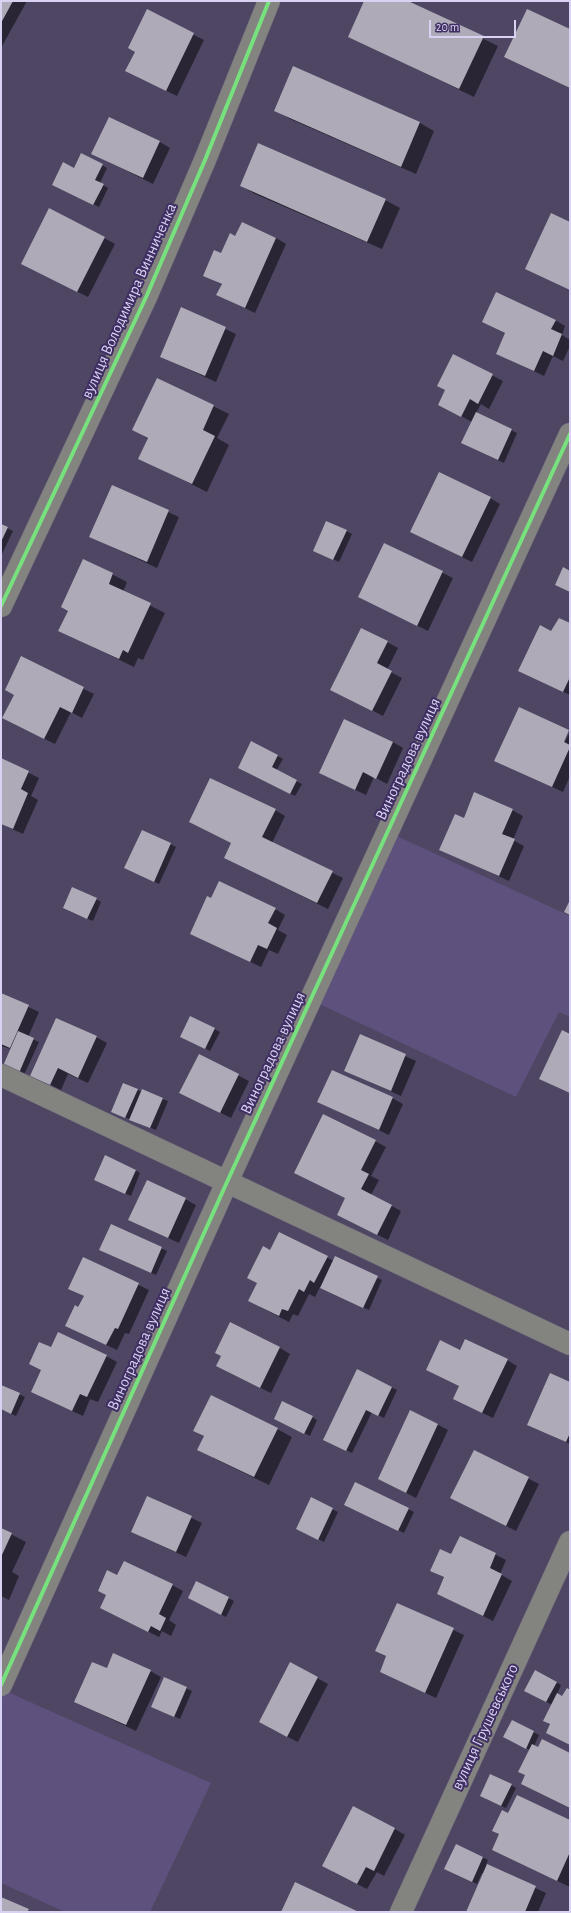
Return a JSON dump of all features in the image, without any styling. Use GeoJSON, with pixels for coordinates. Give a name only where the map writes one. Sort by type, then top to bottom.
{"type":"FeatureCollection","features":[{"type":"Feature","properties":{"kind":"street","name":"вулиця Володимира Винниченка"},"geometry":{"type":"LineString","coordinates":[[1,606],[147,295],[205,160],[269,1]]}},
{"type":"Feature","properties":{"kind":"street","name":"Виноградова вулиця"},"geometry":{"type":"LineString","coordinates":[[1,1685],[227,1182],[570,434]]}},
{"type":"Feature","properties":{"kind":"street"},"geometry":{"type":"LineString","coordinates":[[1,1076],[570,1344]]}},
{"type":"Feature","properties":{"kind":"street","name":"вулиця Грушевського"},"geometry":{"type":"LineString","coordinates":[[401,1912],[570,1542]]}},
{"type":"Feature","properties":{"kind":"shaded area"},"geometry":{"type":"Polygon","coordinates":[[[388,832],[570,916],[570,1017],[559,1012],[516,1097],[311,1000],[388,832]]]}},
{"type":"Feature","properties":{"kind":"shaded area"},"geometry":{"type":"Polygon","coordinates":[[[1,1689],[211,1783],[150,1912],[65,1912],[1,1883],[1,1689]]]}},
{"type":"Feature","properties":{"kind":"building"},"geometry":{"type":"Polygon","coordinates":[[[1,1],[13,1],[1,23],[1,1]]]}},
{"type":"Feature","properties":{"kind":"building"},"geometry":{"type":"Polygon","coordinates":[[[364,1],[408,1],[484,36],[459,89],[348,37],[364,1]]]}},
{"type":"Feature","properties":{"kind":"building"},"geometry":{"type":"Polygon","coordinates":[[[147,9],[194,33],[166,91],[125,71],[135,52],[128,48],[147,9]]]}},
{"type":"Feature","properties":{"kind":"building"},"geometry":{"type":"Polygon","coordinates":[[[527,9],[570,29],[570,88],[504,57],[527,9]]]}},
{"type":"Feature","properties":{"kind":"building"},"geometry":{"type":"Polygon","coordinates":[[[293,66],[420,122],[401,167],[274,111],[293,66]]]}},
{"type":"Feature","properties":{"kind":"building"},"geometry":{"type":"Polygon","coordinates":[[[109,117],[160,141],[143,178],[91,154],[109,117]]]}},
{"type":"Feature","properties":{"kind":"building"},"geometry":{"type":"Polygon","coordinates":[[[258,143],[386,199],[367,242],[240,186],[258,143]]]}},
{"type":"Feature","properties":{"kind":"building"},"geometry":{"type":"Polygon","coordinates":[[[81,153],[103,164],[95,180],[104,184],[93,205],[52,185],[63,162],[74,168],[81,153]]]}},
{"type":"Feature","properties":{"kind":"building"},"geometry":{"type":"Polygon","coordinates":[[[49,208],[105,237],[77,292],[21,264],[49,208]]]}},
{"type":"Feature","properties":{"kind":"building"},"geometry":{"type":"Polygon","coordinates":[[[551,213],[570,222],[570,290],[525,269],[551,213]]]}},
{"type":"Feature","properties":{"kind":"building"},"geometry":{"type":"Polygon","coordinates":[[[242,222],[276,238],[245,308],[216,295],[222,284],[203,276],[214,250],[221,253],[230,233],[235,236],[242,222]]]}},
{"type":"Feature","properties":{"kind":"building"},"geometry":{"type":"Polygon","coordinates":[[[496,292],[556,320],[551,329],[562,334],[553,356],[543,351],[534,371],[496,354],[505,333],[482,322],[496,292]]]}},
{"type":"Feature","properties":{"kind":"building"},"geometry":{"type":"Polygon","coordinates":[[[181,307],[226,327],[205,376],[160,357],[181,307]]]}},
{"type":"Feature","properties":{"kind":"building"},"geometry":{"type":"Polygon","coordinates":[[[453,354],[493,374],[478,404],[470,399],[461,417],[438,405],[445,390],[437,386],[453,354]]]}},
{"type":"Feature","properties":{"kind":"building"},"geometry":{"type":"Polygon","coordinates":[[[157,378],[214,405],[203,430],[215,436],[192,484],[138,459],[148,438],[132,430],[157,378]]]}},
{"type":"Feature","properties":{"kind":"building"},"geometry":{"type":"Polygon","coordinates":[[[476,412],[512,429],[498,460],[461,443],[476,412]]]}},
{"type":"Feature","properties":{"kind":"building"},"geometry":{"type":"Polygon","coordinates":[[[439,472],[491,497],[462,557],[410,532],[439,472]]]}},
{"type":"Feature","properties":{"kind":"building"},"geometry":{"type":"Polygon","coordinates":[[[112,485],[169,510],[147,562],[89,537],[112,485]]]}},
{"type":"Feature","properties":{"kind":"building"},"geometry":{"type":"Polygon","coordinates":[[[326,521],[347,530],[333,560],[313,551],[326,521]]]}},
{"type":"Feature","properties":{"kind":"building"},"geometry":{"type":"Polygon","coordinates":[[[1,524],[8,527],[1,542],[1,524]]]}},
{"type":"Feature","properties":{"kind":"building"},"geometry":{"type":"Polygon","coordinates":[[[384,543],[443,571],[417,626],[358,597],[384,543]]]}},
{"type":"Feature","properties":{"kind":"building"},"geometry":{"type":"Polygon","coordinates":[[[83,559],[113,573],[109,584],[151,603],[128,653],[123,650],[119,659],[58,631],[68,611],[61,607],[83,559]]]}},
{"type":"Feature","properties":{"kind":"building"},"geometry":{"type":"Polygon","coordinates":[[[563,567],[570,571],[570,592],[555,585],[563,567]]]}},
{"type":"Feature","properties":{"kind":"building"},"geometry":{"type":"Polygon","coordinates":[[[559,618],[570,623],[570,677],[563,692],[518,671],[540,625],[551,631],[559,618]]]}},
{"type":"Feature","properties":{"kind":"building"},"geometry":{"type":"Polygon","coordinates":[[[361,628],[388,641],[377,663],[392,671],[372,711],[330,690],[361,628]]]}},
{"type":"Feature","properties":{"kind":"building"},"geometry":{"type":"Polygon","coordinates":[[[21,656],[84,687],[72,713],[60,707],[44,739],[2,718],[14,695],[5,690],[21,656]]]}},
{"type":"Feature","properties":{"kind":"building"},"geometry":{"type":"Polygon","coordinates":[[[519,707],[569,730],[564,742],[570,745],[570,747],[552,787],[494,761],[519,707]]]}},
{"type":"Feature","properties":{"kind":"building"},"geometry":{"type":"Polygon","coordinates":[[[344,719],[393,742],[376,779],[363,772],[355,790],[319,773],[344,719]]]}},
{"type":"Feature","properties":{"kind":"building"},"geometry":{"type":"Polygon","coordinates":[[[251,741],[278,755],[272,767],[297,780],[290,794],[238,768],[251,741]]]}},
{"type":"Feature","properties":{"kind":"building"},"geometry":{"type":"Polygon","coordinates":[[[1,758],[29,771],[21,789],[28,793],[13,829],[1,824],[1,758]]]}},
{"type":"Feature","properties":{"kind":"building"},"geometry":{"type":"Polygon","coordinates":[[[210,778],[276,809],[262,837],[333,871],[317,903],[224,858],[231,843],[189,822],[210,778]]]}},
{"type":"Feature","properties":{"kind":"building"},"geometry":{"type":"Polygon","coordinates":[[[474,792],[513,809],[502,834],[515,839],[499,876],[439,850],[455,814],[464,818],[474,792]]]}},
{"type":"Feature","properties":{"kind":"building"},"geometry":{"type":"Polygon","coordinates":[[[142,830],[171,843],[154,882],[124,868],[142,830]]]}},
{"type":"Feature","properties":{"kind":"building"},"geometry":{"type":"Polygon","coordinates":[[[219,881],[276,908],[268,923],[277,928],[267,949],[258,945],[250,962],[190,934],[207,896],[211,898],[219,881]]]}},
{"type":"Feature","properties":{"kind":"building"},"geometry":{"type":"Polygon","coordinates":[[[72,887],[97,898],[87,919],[63,908],[72,887]]]}},
{"type":"Feature","properties":{"kind":"building"},"geometry":{"type":"Polygon","coordinates":[[[570,900],[570,915],[564,912],[570,900]]]}},
{"type":"Feature","properties":{"kind":"building"},"geometry":{"type":"Polygon","coordinates":[[[1,993],[29,1005],[10,1048],[1,1044],[1,993]]]}},
{"type":"Feature","properties":{"kind":"building"},"geometry":{"type":"Polygon","coordinates":[[[190,1016],[215,1028],[205,1049],[180,1037],[190,1016]]]}},
{"type":"Feature","properties":{"kind":"building"},"geometry":{"type":"Polygon","coordinates":[[[56,1018],[97,1036],[78,1078],[58,1068],[50,1085],[30,1076],[56,1018]]]}},
{"type":"Feature","properties":{"kind":"building"},"geometry":{"type":"Polygon","coordinates":[[[562,1030],[570,1034],[570,1093],[539,1079],[562,1030]]]}},
{"type":"Feature","properties":{"kind":"building"},"geometry":{"type":"Polygon","coordinates":[[[18,1031],[34,1038],[19,1073],[3,1066],[18,1031]]]}},
{"type":"Feature","properties":{"kind":"building"},"geometry":{"type":"Polygon","coordinates":[[[360,1034],[406,1054],[391,1091],[344,1071],[360,1034]]]}},
{"type":"Feature","properties":{"kind":"building"},"geometry":{"type":"Polygon","coordinates":[[[199,1054],[239,1074],[220,1113],[179,1093],[199,1054]]]}},
{"type":"Feature","properties":{"kind":"building"},"geometry":{"type":"Polygon","coordinates":[[[332,1070],[393,1097],[379,1130],[317,1102],[332,1070]]]}},
{"type":"Feature","properties":{"kind":"building"},"geometry":{"type":"Polygon","coordinates":[[[123,1083],[138,1089],[125,1118],[111,1112],[123,1083]]]}},
{"type":"Feature","properties":{"kind":"building"},"geometry":{"type":"Polygon","coordinates":[[[142,1089],[163,1098],[150,1128],[129,1120],[142,1089]]]}},
{"type":"Feature","properties":{"kind":"building"},"geometry":{"type":"Polygon","coordinates":[[[323,1114],[376,1140],[361,1170],[369,1174],[361,1189],[392,1205],[377,1235],[337,1215],[345,1198],[294,1173],[323,1114]]]}},
{"type":"Feature","properties":{"kind":"building"},"geometry":{"type":"Polygon","coordinates":[[[105,1155],[136,1170],[125,1194],[94,1180],[105,1155]]]}},
{"type":"Feature","properties":{"kind":"building"},"geometry":{"type":"Polygon","coordinates":[[[147,1180],[186,1198],[168,1238],[128,1220],[147,1180]]]}},
{"type":"Feature","properties":{"kind":"building"},"geometry":{"type":"Polygon","coordinates":[[[111,1224],[162,1247],[151,1273],[99,1250],[111,1224]]]}},
{"type":"Feature","properties":{"kind":"building"},"geometry":{"type":"Polygon","coordinates":[[[279,1232],[328,1256],[314,1283],[310,1280],[304,1292],[299,1289],[288,1311],[282,1309],[279,1316],[248,1301],[257,1283],[247,1278],[263,1246],[270,1250],[279,1232]]]}},
{"type":"Feature","properties":{"kind":"building"},"geometry":{"type":"Polygon","coordinates":[[[335,1256],[378,1276],[363,1308],[320,1288],[335,1256]]]}},
{"type":"Feature","properties":{"kind":"building"},"geometry":{"type":"Polygon","coordinates":[[[83,1257],[139,1283],[118,1329],[115,1328],[106,1345],[65,1326],[75,1305],[78,1307],[84,1296],[68,1289],[83,1257]]]}},
{"type":"Feature","properties":{"kind":"building"},"geometry":{"type":"Polygon","coordinates":[[[230,1322],[280,1347],[260,1388],[216,1366],[221,1356],[215,1353],[230,1322]]]}},
{"type":"Feature","properties":{"kind":"building"},"geometry":{"type":"Polygon","coordinates":[[[58,1332],[107,1355],[87,1397],[80,1394],[72,1411],[31,1392],[41,1370],[29,1364],[39,1342],[51,1347],[58,1332]]]}},
{"type":"Feature","properties":{"kind":"building"},"geometry":{"type":"Polygon","coordinates":[[[465,1339],[508,1359],[482,1413],[453,1399],[459,1386],[426,1370],[440,1340],[460,1350],[465,1339]]]}},
{"type":"Feature","properties":{"kind":"building"},"geometry":{"type":"Polygon","coordinates":[[[357,1369],[392,1387],[378,1416],[366,1410],[346,1451],[323,1440],[357,1369]]]}},
{"type":"Feature","properties":{"kind":"building"},"geometry":{"type":"Polygon","coordinates":[[[550,1373],[570,1382],[570,1433],[566,1442],[527,1425],[550,1373]]]}},
{"type":"Feature","properties":{"kind":"building"},"geometry":{"type":"Polygon","coordinates":[[[1,1385],[20,1393],[11,1414],[1,1409],[1,1385]]]}},
{"type":"Feature","properties":{"kind":"building"},"geometry":{"type":"Polygon","coordinates":[[[211,1395],[278,1428],[254,1477],[197,1450],[204,1436],[193,1431],[211,1395]]]}},
{"type":"Feature","properties":{"kind":"building"},"geometry":{"type":"Polygon","coordinates":[[[282,1401],[313,1416],[304,1434],[274,1419],[282,1401]]]}},
{"type":"Feature","properties":{"kind":"building"},"geometry":{"type":"Polygon","coordinates":[[[410,1410],[438,1424],[406,1493],[378,1479],[410,1410]]]}},
{"type":"Feature","properties":{"kind":"building"},"geometry":{"type":"Polygon","coordinates":[[[474,1450],[529,1477],[506,1526],[450,1498],[474,1450]]]}},
{"type":"Feature","properties":{"kind":"building"},"geometry":{"type":"Polygon","coordinates":[[[355,1482],[409,1508],[398,1531],[344,1505],[355,1482]]]}},
{"type":"Feature","properties":{"kind":"building"},"geometry":{"type":"Polygon","coordinates":[[[147,1496],[192,1516],[176,1552],[131,1532],[147,1496]]]}},
{"type":"Feature","properties":{"kind":"building"},"geometry":{"type":"Polygon","coordinates":[[[311,1497],[333,1508],[318,1540],[296,1529],[311,1497]]]}},
{"type":"Feature","properties":{"kind":"building"},"geometry":{"type":"Polygon","coordinates":[[[1,1528],[12,1533],[1,1557],[1,1528]]]}},
{"type":"Feature","properties":{"kind":"building"},"geometry":{"type":"Polygon","coordinates":[[[460,1536],[496,1553],[490,1568],[502,1574],[483,1616],[437,1594],[444,1577],[430,1571],[440,1549],[451,1554],[460,1536]]]}},
{"type":"Feature","properties":{"kind":"building"},"geometry":{"type":"Polygon","coordinates":[[[124,1561],[173,1584],[159,1614],[166,1618],[160,1631],[151,1626],[148,1632],[100,1608],[106,1595],[98,1591],[107,1570],[117,1575],[124,1561]]]}},
{"type":"Feature","properties":{"kind":"building"},"geometry":{"type":"Polygon","coordinates":[[[196,1581],[229,1597],[221,1615],[188,1598],[196,1581]]]}},
{"type":"Feature","properties":{"kind":"building"},"geometry":{"type":"Polygon","coordinates":[[[397,1603],[454,1628],[425,1693],[380,1672],[386,1656],[375,1651],[397,1603]]]}},
{"type":"Feature","properties":{"kind":"building"},"geometry":{"type":"Polygon","coordinates":[[[113,1653],[151,1670],[126,1725],[74,1702],[92,1662],[107,1668],[113,1653]]]}},
{"type":"Feature","properties":{"kind":"building"},"geometry":{"type":"Polygon","coordinates":[[[290,1662],[318,1677],[287,1737],[259,1722],[290,1662]]]}},
{"type":"Feature","properties":{"kind":"building"},"geometry":{"type":"Polygon","coordinates":[[[535,1670],[557,1682],[546,1702],[524,1691],[535,1670]]]}},
{"type":"Feature","properties":{"kind":"building"},"geometry":{"type":"Polygon","coordinates":[[[164,1677],[187,1687],[174,1717],[151,1707],[164,1677]]]}},
{"type":"Feature","properties":{"kind":"building"},"geometry":{"type":"Polygon","coordinates":[[[567,1688],[570,1690],[570,1745],[546,1733],[550,1724],[543,1721],[557,1693],[562,1696],[567,1688]]]}},
{"type":"Feature","properties":{"kind":"building"},"geometry":{"type":"Polygon","coordinates":[[[512,1720],[534,1731],[526,1749],[503,1737],[512,1720]]]}},
{"type":"Feature","properties":{"kind":"building"},"geometry":{"type":"Polygon","coordinates":[[[542,1739],[570,1753],[570,1808],[521,1784],[525,1775],[518,1772],[532,1744],[538,1747],[542,1739]]]}},
{"type":"Feature","properties":{"kind":"building"},"geometry":{"type":"Polygon","coordinates":[[[490,1774],[512,1784],[501,1806],[480,1796],[490,1774]]]}},
{"type":"Feature","properties":{"kind":"building"},"geometry":{"type":"Polygon","coordinates":[[[517,1795],[570,1820],[570,1852],[557,1881],[492,1850],[499,1834],[492,1831],[502,1810],[508,1813],[517,1795]]]}},
{"type":"Feature","properties":{"kind":"building"},"geometry":{"type":"Polygon","coordinates":[[[353,1806],[395,1828],[374,1871],[366,1867],[357,1884],[322,1866],[353,1806]]]}},
{"type":"Feature","properties":{"kind":"building"},"geometry":{"type":"Polygon","coordinates":[[[456,1844],[483,1857],[472,1882],[444,1869],[456,1844]]]}},
{"type":"Feature","properties":{"kind":"building"},"geometry":{"type":"Polygon","coordinates":[[[487,1864],[536,1886],[525,1912],[466,1912],[487,1864]]]}},
{"type":"Feature","properties":{"kind":"building"},"geometry":{"type":"Polygon","coordinates":[[[295,1882],[359,1912],[281,1912],[295,1882]]]}},
{"type":"Feature","properties":{"kind":"building"},"geometry":{"type":"Polygon","coordinates":[[[1,1897],[29,1909],[27,1912],[1,1912],[1,1897]]]}},
{"type":"Feature","properties":{"kind":"cycle path"},"geometry":{"type":"LineString","coordinates":[[1,606],[147,295],[205,160],[269,1]]}},
{"type":"Feature","properties":{"kind":"cycle path"},"geometry":{"type":"LineString","coordinates":[[1,1685],[227,1182],[570,434]]}}]}
